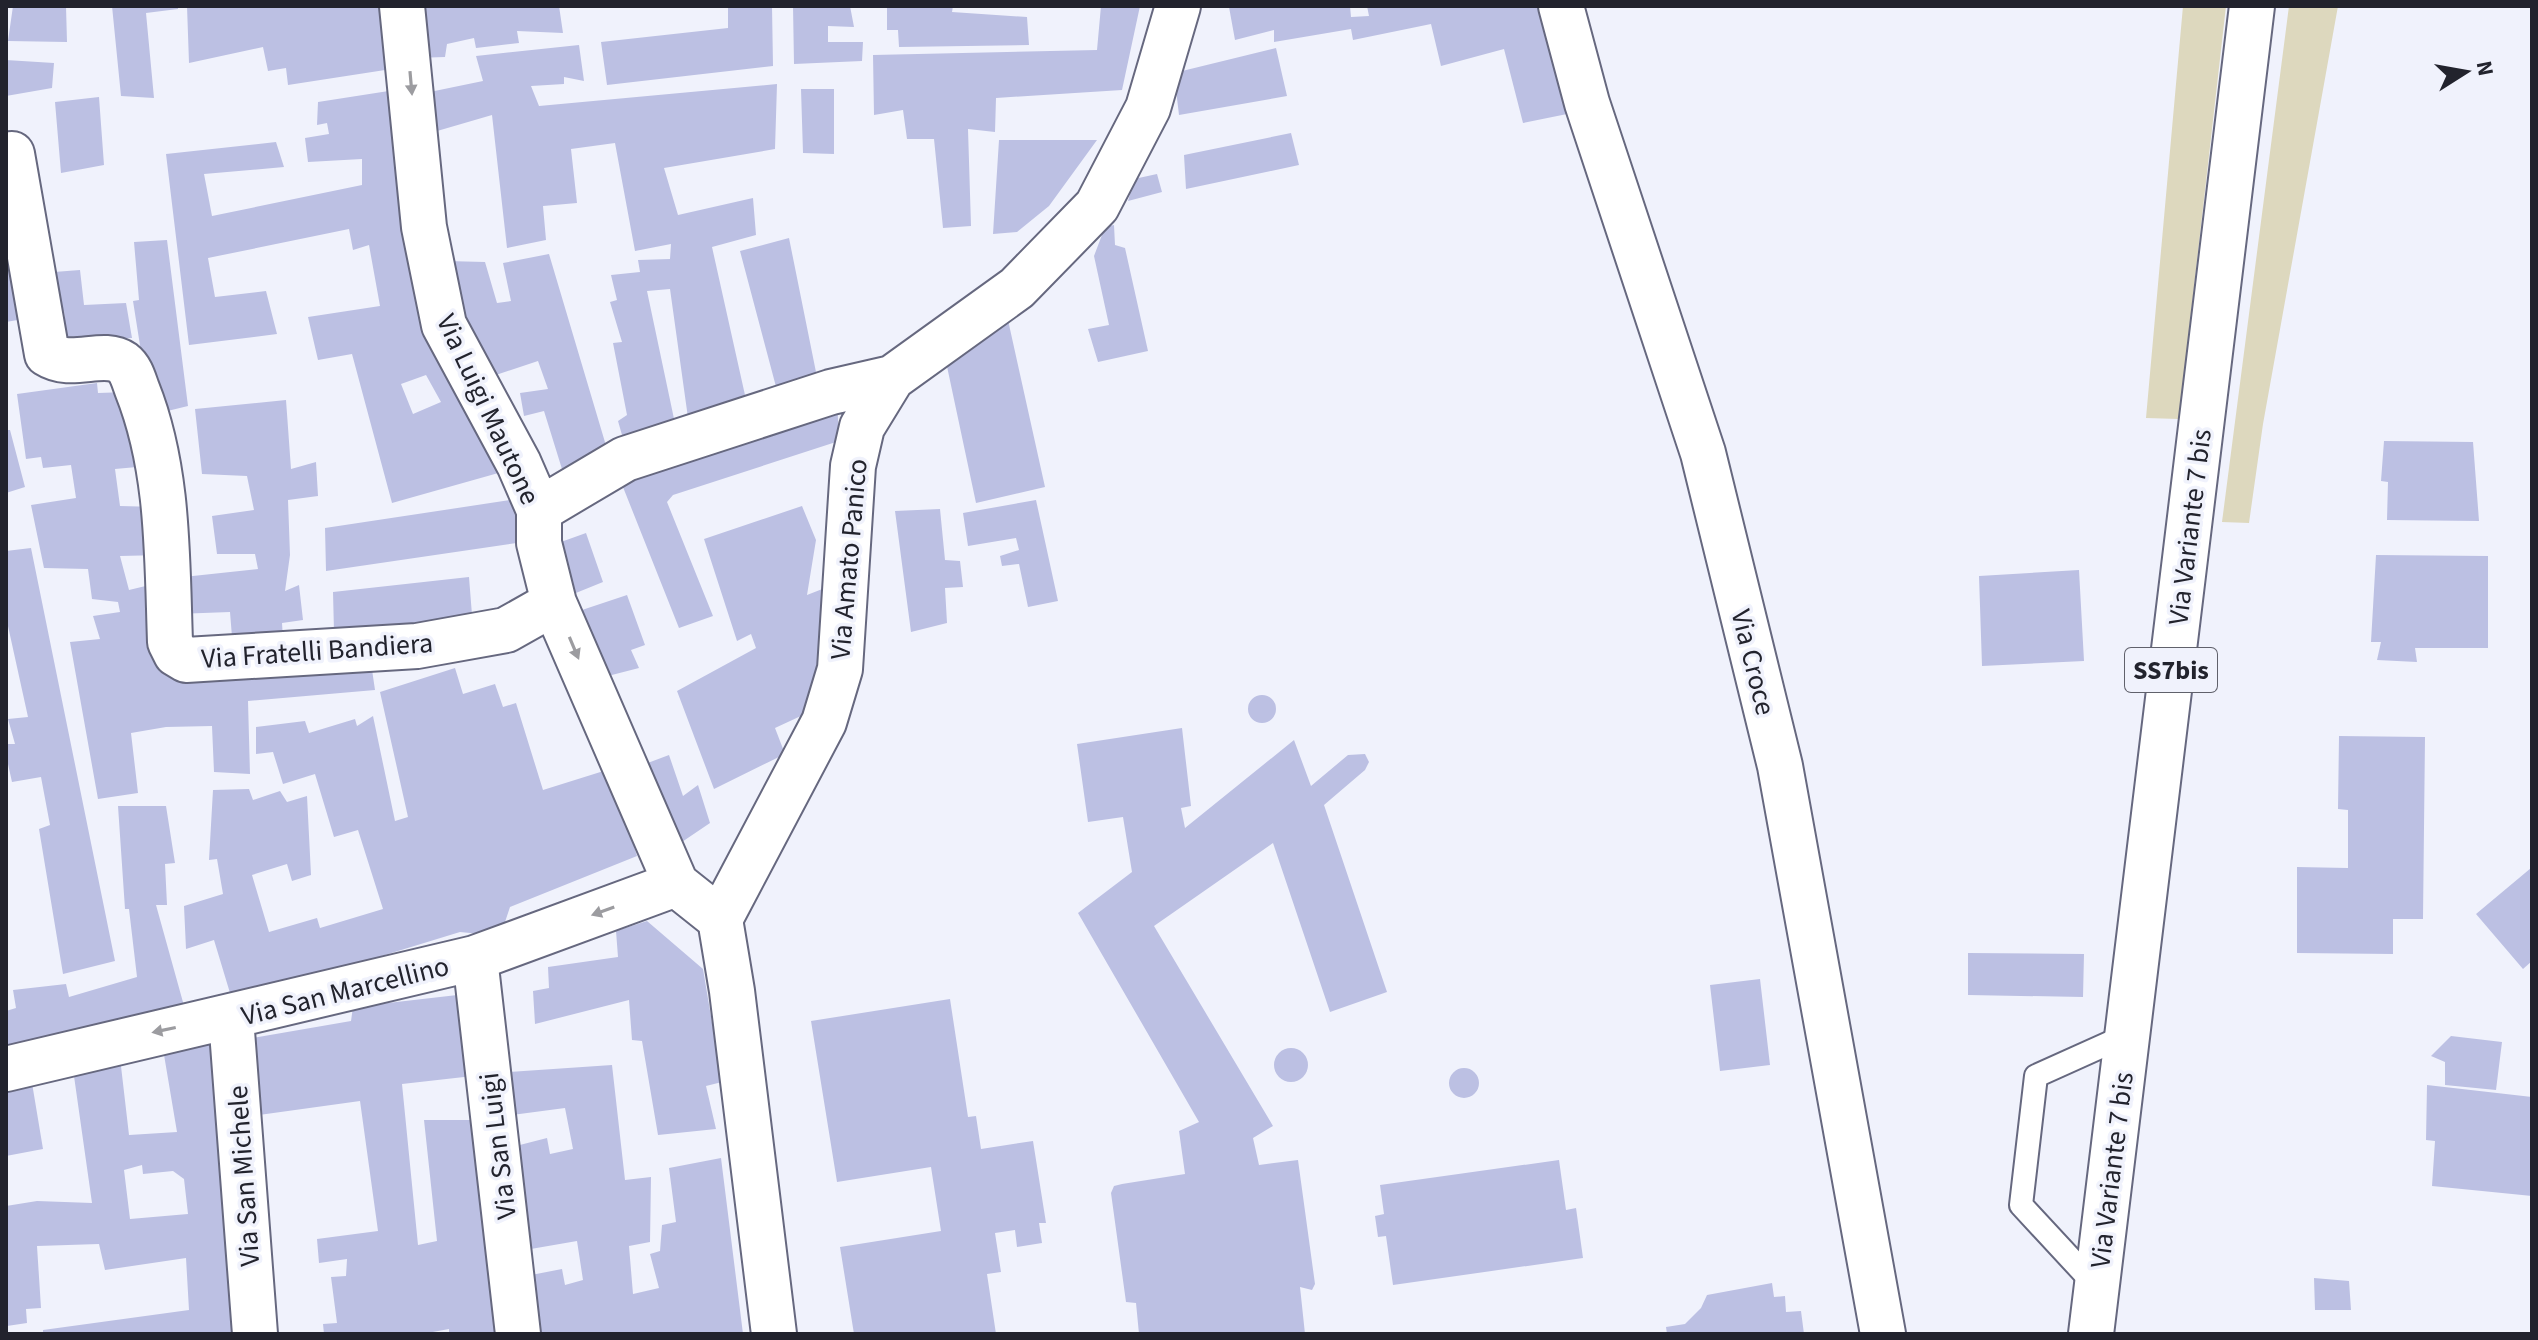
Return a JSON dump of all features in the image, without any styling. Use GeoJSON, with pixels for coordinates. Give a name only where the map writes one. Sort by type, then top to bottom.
{"type":"FeatureCollection","features":[{"type":"Feature","properties":{"kind":"street","name":"Via Luigi Mautone"},"geometry":{"type":"LineString","coordinates":[[402,6],[424,227],[444,325],[519,464],[539,510],[539,543],[554,603],[676,884]]}},
{"type":"Feature","properties":{"kind":"street","name":"Via Amato Panico"},"geometry":{"type":"LineString","coordinates":[[720,919],[824,722],[840,669],[853,466],[862,427],[892,378],[1017,288],[1097,206],[1148,108],[1178,6]]}},
{"type":"Feature","properties":{"kind":"street","name":"Via Croce"},"geometry":{"type":"LineString","coordinates":[[1561,6],[1587,103],[1703,453],[1776,751],[1883,1334]]}},
{"type":"Feature","properties":{"kind":"street","name":"Via Variante 7 bis"},"geometry":{"type":"LineString","coordinates":[[2091,1334],[2252,6]]}},
{"type":"Feature","properties":{"kind":"street","name":"Via Fratelli Bandiera"},"geometry":{"type":"LineString","coordinates":[[12,154],[47,354],[60,362],[110,359],[122,362],[130,370],[152,426],[166,515],[170,642],[176,654],[186,660],[417,646],[506,630],[554,603]]}},
{"type":"Feature","properties":{"kind":"street"},"geometry":{"type":"LineString","coordinates":[[539,510],[625,459],[831,392],[892,378]]}},
{"type":"Feature","properties":{"kind":"street"},"geometry":{"type":"LineString","coordinates":[[676,884],[720,919],[732,991],[774,1334]]}},
{"type":"Feature","properties":{"kind":"street","name":"Via San Marcellino"},"geometry":{"type":"LineString","coordinates":[[6,1069],[115,1040],[231,1018],[475,958],[676,884]]}},
{"type":"Feature","properties":{"kind":"street","name":"Via San Luigi"},"geometry":{"type":"LineString","coordinates":[[475,958],[518,1334]]}},
{"type":"Feature","properties":{"kind":"street","name":"Via San Michele"},"geometry":{"type":"LineString","coordinates":[[231,1018],[255,1334]]}},
{"type":"Feature","properties":{"kind":"lane"},"geometry":{"type":"LineString","coordinates":[[2097,1287],[2021,1205],[2034,1091],[2036,1076],[2127,1035]]}},
{"type":"Feature","properties":{"kind":"shaded area"},"geometry":{"type":"Polygon","coordinates":[[[2183,6],[2226,6],[2179,419],[2146,418],[2183,6]]]}},
{"type":"Feature","properties":{"kind":"shaded area"},"geometry":{"type":"Polygon","coordinates":[[[2289,6],[2338,6],[2263,424],[2249,523],[2222,522],[2289,6]]]}},
{"type":"Feature","properties":{"kind":"building"},"geometry":{"type":"Polygon","coordinates":[[[13,6],[66,6],[67,42],[8,41],[13,6]]]}},
{"type":"Feature","properties":{"kind":"building"},"geometry":{"type":"Polygon","coordinates":[[[112,6],[178,6],[178,9],[146,13],[154,98],[121,96],[112,6]]]}},
{"type":"Feature","properties":{"kind":"building"},"geometry":{"type":"Polygon","coordinates":[[[187,6],[393,6],[398,68],[288,85],[286,68],[268,71],[263,47],[189,63],[187,6]]]}},
{"type":"Feature","properties":{"kind":"building"},"geometry":{"type":"Polygon","coordinates":[[[412,6],[559,6],[563,33],[517,31],[519,43],[476,48],[474,38],[447,44],[445,57],[415,58],[412,6]]]}},
{"type":"Feature","properties":{"kind":"building"},"geometry":{"type":"Polygon","coordinates":[[[728,6],[772,6],[773,66],[607,85],[601,42],[728,28],[728,6]]]}},
{"type":"Feature","properties":{"kind":"building"},"geometry":{"type":"Polygon","coordinates":[[[793,6],[850,6],[854,27],[828,26],[828,42],[863,42],[862,61],[794,64],[793,6]]]}},
{"type":"Feature","properties":{"kind":"building"},"geometry":{"type":"Polygon","coordinates":[[[887,6],[953,6],[952,12],[1027,17],[1029,45],[899,47],[898,30],[887,30],[887,6]]]}},
{"type":"Feature","properties":{"kind":"building"},"geometry":{"type":"Polygon","coordinates":[[[1101,6],[1140,6],[1122,90],[996,98],[995,132],[968,129],[971,226],[943,228],[934,139],[907,139],[903,110],[874,115],[873,55],[1097,50],[1101,6]]]}},
{"type":"Feature","properties":{"kind":"building"},"geometry":{"type":"Polygon","coordinates":[[[1350,6],[1351,17],[1369,16],[1367,6],[1545,6],[1572,113],[1523,123],[1504,49],[1441,66],[1431,24],[1353,40],[1351,29],[1274,42],[1274,30],[1235,40],[1229,7],[1350,6]]]}},
{"type":"Feature","properties":{"kind":"building"},"geometry":{"type":"Polygon","coordinates":[[[579,45],[584,81],[564,77],[564,84],[531,86],[539,106],[777,84],[775,149],[664,168],[678,215],[753,198],[756,235],[712,247],[749,413],[689,425],[670,289],[647,291],[677,433],[626,449],[618,421],[627,415],[613,343],[622,342],[610,302],[617,300],[611,275],[640,272],[638,260],[670,259],[671,244],[635,251],[615,143],[571,149],[577,203],[543,206],[546,240],[507,248],[492,115],[420,136],[420,94],[483,81],[476,56],[579,45]]]}},
{"type":"Feature","properties":{"kind":"building"},"geometry":{"type":"Polygon","coordinates":[[[1276,48],[1287,96],[1179,115],[1174,73],[1276,48]]]}},
{"type":"Feature","properties":{"kind":"building"},"geometry":{"type":"Polygon","coordinates":[[[6,60],[54,63],[52,88],[6,96],[6,60]]]}},
{"type":"Feature","properties":{"kind":"building"},"geometry":{"type":"Polygon","coordinates":[[[801,89],[834,89],[834,154],[803,153],[801,89]]]}},
{"type":"Feature","properties":{"kind":"building"},"geometry":{"type":"Polygon","coordinates":[[[395,90],[509,470],[392,503],[352,354],[318,360],[308,317],[380,306],[369,245],[353,250],[349,229],[208,258],[215,297],[266,291],[277,334],[189,345],[166,154],[276,142],[284,167],[204,174],[212,216],[362,185],[362,159],[308,162],[305,138],[329,134],[327,123],[317,125],[318,102],[395,90]],[[426,375],[401,384],[413,414],[441,402],[426,375]]]}},
{"type":"Feature","properties":{"kind":"building"},"geometry":{"type":"Polygon","coordinates":[[[99,97],[104,165],[61,173],[55,102],[99,97]]]}},
{"type":"Feature","properties":{"kind":"building"},"geometry":{"type":"Polygon","coordinates":[[[1291,133],[1299,165],[1186,189],[1184,155],[1291,133]]]}},
{"type":"Feature","properties":{"kind":"building"},"geometry":{"type":"Polygon","coordinates":[[[999,140],[1097,140],[1049,206],[1017,232],[993,234],[999,140]]]}},
{"type":"Feature","properties":{"kind":"building"},"geometry":{"type":"Polygon","coordinates":[[[1157,174],[1162,192],[1128,201],[1134,179],[1157,174]]]}},
{"type":"Feature","properties":{"kind":"building"},"geometry":{"type":"Polygon","coordinates":[[[6,192],[29,318],[6,322],[6,192]]]}},
{"type":"Feature","properties":{"kind":"building"},"geometry":{"type":"Polygon","coordinates":[[[1114,225],[1115,245],[1125,248],[1148,351],[1098,362],[1088,329],[1109,325],[1094,256],[1105,227],[1114,225]]]}},
{"type":"Feature","properties":{"kind":"building"},"geometry":{"type":"Polygon","coordinates":[[[789,238],[819,387],[779,398],[740,251],[789,238]]]}},
{"type":"Feature","properties":{"kind":"building"},"geometry":{"type":"Polygon","coordinates":[[[167,240],[188,406],[151,415],[133,301],[139,300],[134,242],[167,240]]]}},
{"type":"Feature","properties":{"kind":"building"},"geometry":{"type":"Polygon","coordinates":[[[549,254],[610,459],[566,482],[544,411],[524,416],[520,393],[548,389],[538,361],[478,381],[446,261],[485,262],[497,303],[511,301],[503,263],[549,254]]]}},
{"type":"Feature","properties":{"kind":"building"},"geometry":{"type":"Polygon","coordinates":[[[80,270],[84,305],[126,303],[132,338],[67,342],[64,311],[45,312],[41,273],[80,270]]]}},
{"type":"Feature","properties":{"kind":"building"},"geometry":{"type":"Polygon","coordinates":[[[1006,311],[1045,487],[976,503],[945,357],[1006,311]]]}},
{"type":"Feature","properties":{"kind":"building"},"geometry":{"type":"Polygon","coordinates":[[[97,383],[98,393],[127,392],[148,466],[115,469],[120,506],[158,507],[162,555],[120,556],[129,590],[158,583],[163,674],[214,665],[370,656],[375,690],[248,701],[250,774],[214,772],[212,726],[166,727],[131,733],[138,793],[98,799],[70,642],[100,639],[93,616],[120,612],[118,602],[92,599],[88,569],[44,568],[31,505],[76,498],[71,465],[43,468],[41,457],[26,459],[17,394],[97,383]]]}},
{"type":"Feature","properties":{"kind":"building"},"geometry":{"type":"Polygon","coordinates":[[[837,398],[839,441],[673,495],[667,502],[713,616],[679,628],[619,477],[837,398]]]}},
{"type":"Feature","properties":{"kind":"building"},"geometry":{"type":"Polygon","coordinates":[[[286,400],[291,469],[316,462],[318,496],[288,500],[290,555],[285,591],[299,585],[303,620],[282,623],[283,639],[232,637],[230,612],[176,614],[174,578],[258,569],[255,554],[217,554],[212,516],[254,510],[247,476],[202,474],[195,409],[286,400]]]}},
{"type":"Feature","properties":{"kind":"building"},"geometry":{"type":"Polygon","coordinates":[[[6,430],[10,430],[25,487],[6,493],[6,430]]]}},
{"type":"Feature","properties":{"kind":"building"},"geometry":{"type":"Polygon","coordinates":[[[2384,441],[2473,442],[2479,521],[2387,520],[2388,482],[2381,481],[2384,441]]]}},
{"type":"Feature","properties":{"kind":"building"},"geometry":{"type":"Polygon","coordinates":[[[517,499],[530,541],[326,571],[325,528],[517,499]]]}},
{"type":"Feature","properties":{"kind":"building"},"geometry":{"type":"Polygon","coordinates":[[[1036,500],[1058,601],[1028,607],[1019,564],[1002,566],[1000,556],[1019,550],[1016,538],[968,546],[963,513],[1036,500]]]}},
{"type":"Feature","properties":{"kind":"building"},"geometry":{"type":"Polygon","coordinates":[[[802,506],[816,540],[807,595],[830,586],[816,670],[803,715],[775,728],[785,754],[714,789],[677,691],[756,648],[751,634],[737,641],[704,539],[802,506]]]}},
{"type":"Feature","properties":{"kind":"building"},"geometry":{"type":"Polygon","coordinates":[[[940,509],[945,560],[960,561],[963,587],[945,588],[947,623],[911,632],[895,511],[940,509]]]}},
{"type":"Feature","properties":{"kind":"building"},"geometry":{"type":"Polygon","coordinates":[[[586,533],[603,582],[566,597],[547,547],[586,533]]]}},
{"type":"Feature","properties":{"kind":"building"},"geometry":{"type":"Polygon","coordinates":[[[31,548],[115,961],[63,974],[39,829],[50,825],[41,777],[12,782],[6,755],[6,744],[15,744],[8,719],[28,717],[6,617],[6,551],[31,548]]]}},
{"type":"Feature","properties":{"kind":"building"},"geometry":{"type":"Polygon","coordinates":[[[2376,555],[2488,556],[2488,648],[2415,648],[2417,662],[2377,660],[2381,642],[2371,642],[2376,555]]]}},
{"type":"Feature","properties":{"kind":"building"},"geometry":{"type":"Polygon","coordinates":[[[2079,570],[2084,661],[1982,666],[1979,576],[2079,570]]]}},
{"type":"Feature","properties":{"kind":"building"},"geometry":{"type":"Polygon","coordinates":[[[469,577],[472,615],[407,630],[334,632],[333,592],[469,577]]]}},
{"type":"Feature","properties":{"kind":"building"},"geometry":{"type":"Polygon","coordinates":[[[627,595],[645,645],[631,650],[639,668],[604,677],[570,614],[627,595]]]}},
{"type":"Feature","properties":{"kind":"building"},"geometry":{"type":"Polygon","coordinates":[[[455,668],[463,694],[495,684],[503,707],[516,703],[543,790],[610,769],[637,856],[510,907],[503,928],[490,935],[460,932],[264,992],[262,986],[230,993],[214,940],[186,949],[184,906],[223,894],[217,859],[209,860],[213,790],[249,789],[253,800],[280,791],[287,802],[307,796],[311,875],[292,881],[287,864],[252,875],[269,932],[317,918],[320,928],[383,909],[358,830],[334,837],[315,774],[283,784],[273,752],[256,754],[256,727],[305,721],[309,733],[355,719],[357,726],[373,716],[395,821],[408,817],[380,692],[455,668]]]}},
{"type":"Feature","properties":{"kind":"building"},"geometry":{"type":"Polygon","coordinates":[[[1262,695],[1272,699],[1276,709],[1272,719],[1262,723],[1252,719],[1248,709],[1252,699],[1262,695]]]}},
{"type":"Feature","properties":{"kind":"building"},"geometry":{"type":"Polygon","coordinates":[[[1182,728],[1191,806],[1181,808],[1185,828],[1294,740],[1311,786],[1348,755],[1365,754],[1369,762],[1365,770],[1324,805],[1387,992],[1330,1012],[1273,843],[1154,926],[1273,1126],[1253,1138],[1259,1165],[1298,1160],[1315,1284],[1312,1290],[1300,1287],[1305,1334],[1139,1334],[1136,1303],[1126,1302],[1111,1193],[1114,1186],[1185,1174],[1179,1131],[1199,1122],[1078,913],[1132,872],[1123,817],[1088,822],[1077,744],[1182,728]]]}},
{"type":"Feature","properties":{"kind":"building"},"geometry":{"type":"Polygon","coordinates":[[[2339,736],[2425,737],[2423,919],[2393,919],[2393,954],[2297,953],[2297,867],[2348,868],[2348,810],[2338,809],[2339,736]]]}},
{"type":"Feature","properties":{"kind":"building"},"geometry":{"type":"Polygon","coordinates":[[[669,755],[683,796],[698,785],[710,823],[676,846],[637,767],[669,755]]]}},
{"type":"Feature","properties":{"kind":"building"},"geometry":{"type":"Polygon","coordinates":[[[118,806],[166,806],[175,863],[165,864],[167,905],[156,905],[186,1013],[6,1059],[6,1011],[16,1008],[13,990],[66,984],[69,997],[137,977],[129,909],[125,909],[118,806]]]}},
{"type":"Feature","properties":{"kind":"building"},"geometry":{"type":"Polygon","coordinates":[[[2531,868],[2532,961],[2523,969],[2476,914],[2531,868]]]}},
{"type":"Feature","properties":{"kind":"building"},"geometry":{"type":"Polygon","coordinates":[[[647,921],[703,969],[722,1082],[706,1086],[716,1129],[658,1135],[642,1041],[632,1040],[629,1000],[535,1024],[533,991],[549,988],[548,967],[618,957],[616,931],[647,921]]]}},
{"type":"Feature","properties":{"kind":"building"},"geometry":{"type":"Polygon","coordinates":[[[1968,953],[2084,954],[2083,997],[1968,995],[1968,953]]]}},
{"type":"Feature","properties":{"kind":"building"},"geometry":{"type":"Polygon","coordinates":[[[1760,979],[1770,1065],[1720,1071],[1710,985],[1760,979]]]}},
{"type":"Feature","properties":{"kind":"building"},"geometry":{"type":"Polygon","coordinates":[[[466,994],[473,1076],[402,1084],[418,1245],[437,1241],[424,1120],[483,1120],[500,1334],[449,1334],[449,1329],[422,1334],[324,1334],[323,1324],[337,1323],[331,1277],[346,1276],[347,1259],[319,1263],[317,1239],[378,1231],[360,1101],[259,1115],[247,1039],[351,1021],[353,1007],[466,994]]]}},
{"type":"Feature","properties":{"kind":"building"},"geometry":{"type":"Polygon","coordinates":[[[950,999],[968,1117],[976,1116],[981,1149],[1033,1141],[1046,1223],[1039,1223],[1042,1243],[1017,1247],[1015,1230],[995,1233],[1001,1272],[987,1274],[996,1334],[854,1334],[840,1247],[941,1231],[931,1167],[837,1182],[811,1021],[950,999]]]}},
{"type":"Feature","properties":{"kind":"building"},"geometry":{"type":"Polygon","coordinates":[[[208,1030],[241,1334],[43,1334],[43,1330],[189,1310],[186,1258],[105,1270],[99,1244],[37,1246],[41,1308],[26,1309],[27,1323],[7,1326],[6,1206],[37,1201],[92,1203],[72,1062],[119,1049],[129,1135],[177,1132],[161,1037],[208,1030]],[[142,1165],[124,1170],[130,1219],[188,1214],[184,1179],[173,1171],[143,1174],[142,1165]]]}},
{"type":"Feature","properties":{"kind":"building"},"geometry":{"type":"Polygon","coordinates":[[[2451,1036],[2502,1042],[2496,1090],[2445,1085],[2445,1062],[2431,1056],[2451,1036]]]}},
{"type":"Feature","properties":{"kind":"building"},"geometry":{"type":"Polygon","coordinates":[[[1291,1048],[1303,1053],[1308,1065],[1303,1077],[1291,1082],[1279,1077],[1274,1065],[1279,1053],[1291,1048]]]}},
{"type":"Feature","properties":{"kind":"building"},"geometry":{"type":"Polygon","coordinates":[[[612,1065],[625,1180],[651,1177],[650,1242],[629,1246],[633,1294],[659,1288],[650,1254],[660,1251],[662,1225],[676,1222],[669,1168],[721,1158],[743,1334],[530,1334],[526,1276],[562,1269],[565,1285],[583,1280],[577,1241],[525,1250],[512,1147],[547,1138],[550,1154],[573,1149],[565,1108],[512,1115],[509,1072],[612,1065]]]}},
{"type":"Feature","properties":{"kind":"building"},"geometry":{"type":"Polygon","coordinates":[[[1464,1068],[1475,1072],[1479,1083],[1475,1094],[1464,1098],[1453,1094],[1449,1083],[1453,1072],[1464,1068]]]}},
{"type":"Feature","properties":{"kind":"building"},"geometry":{"type":"Polygon","coordinates":[[[31,1077],[43,1149],[6,1156],[6,1081],[31,1077]]]}},
{"type":"Feature","properties":{"kind":"building"},"geometry":{"type":"Polygon","coordinates":[[[2427,1085],[2532,1097],[2532,1196],[2432,1186],[2435,1141],[2426,1140],[2427,1085]]]}},
{"type":"Feature","properties":{"kind":"building"},"geometry":{"type":"Polygon","coordinates":[[[1559,1160],[1566,1210],[1576,1208],[1583,1258],[1393,1285],[1386,1236],[1378,1237],[1375,1216],[1384,1214],[1380,1185],[1559,1160]]]}},
{"type":"Feature","properties":{"kind":"building"},"geometry":{"type":"Polygon","coordinates":[[[2314,1278],[2349,1281],[2351,1310],[2315,1310],[2314,1278]]]}},
{"type":"Feature","properties":{"kind":"building"},"geometry":{"type":"Polygon","coordinates":[[[1772,1283],[1774,1297],[1785,1296],[1786,1312],[1801,1311],[1804,1334],[1667,1334],[1666,1327],[1685,1324],[1701,1308],[1707,1295],[1772,1283]]]}}]}
